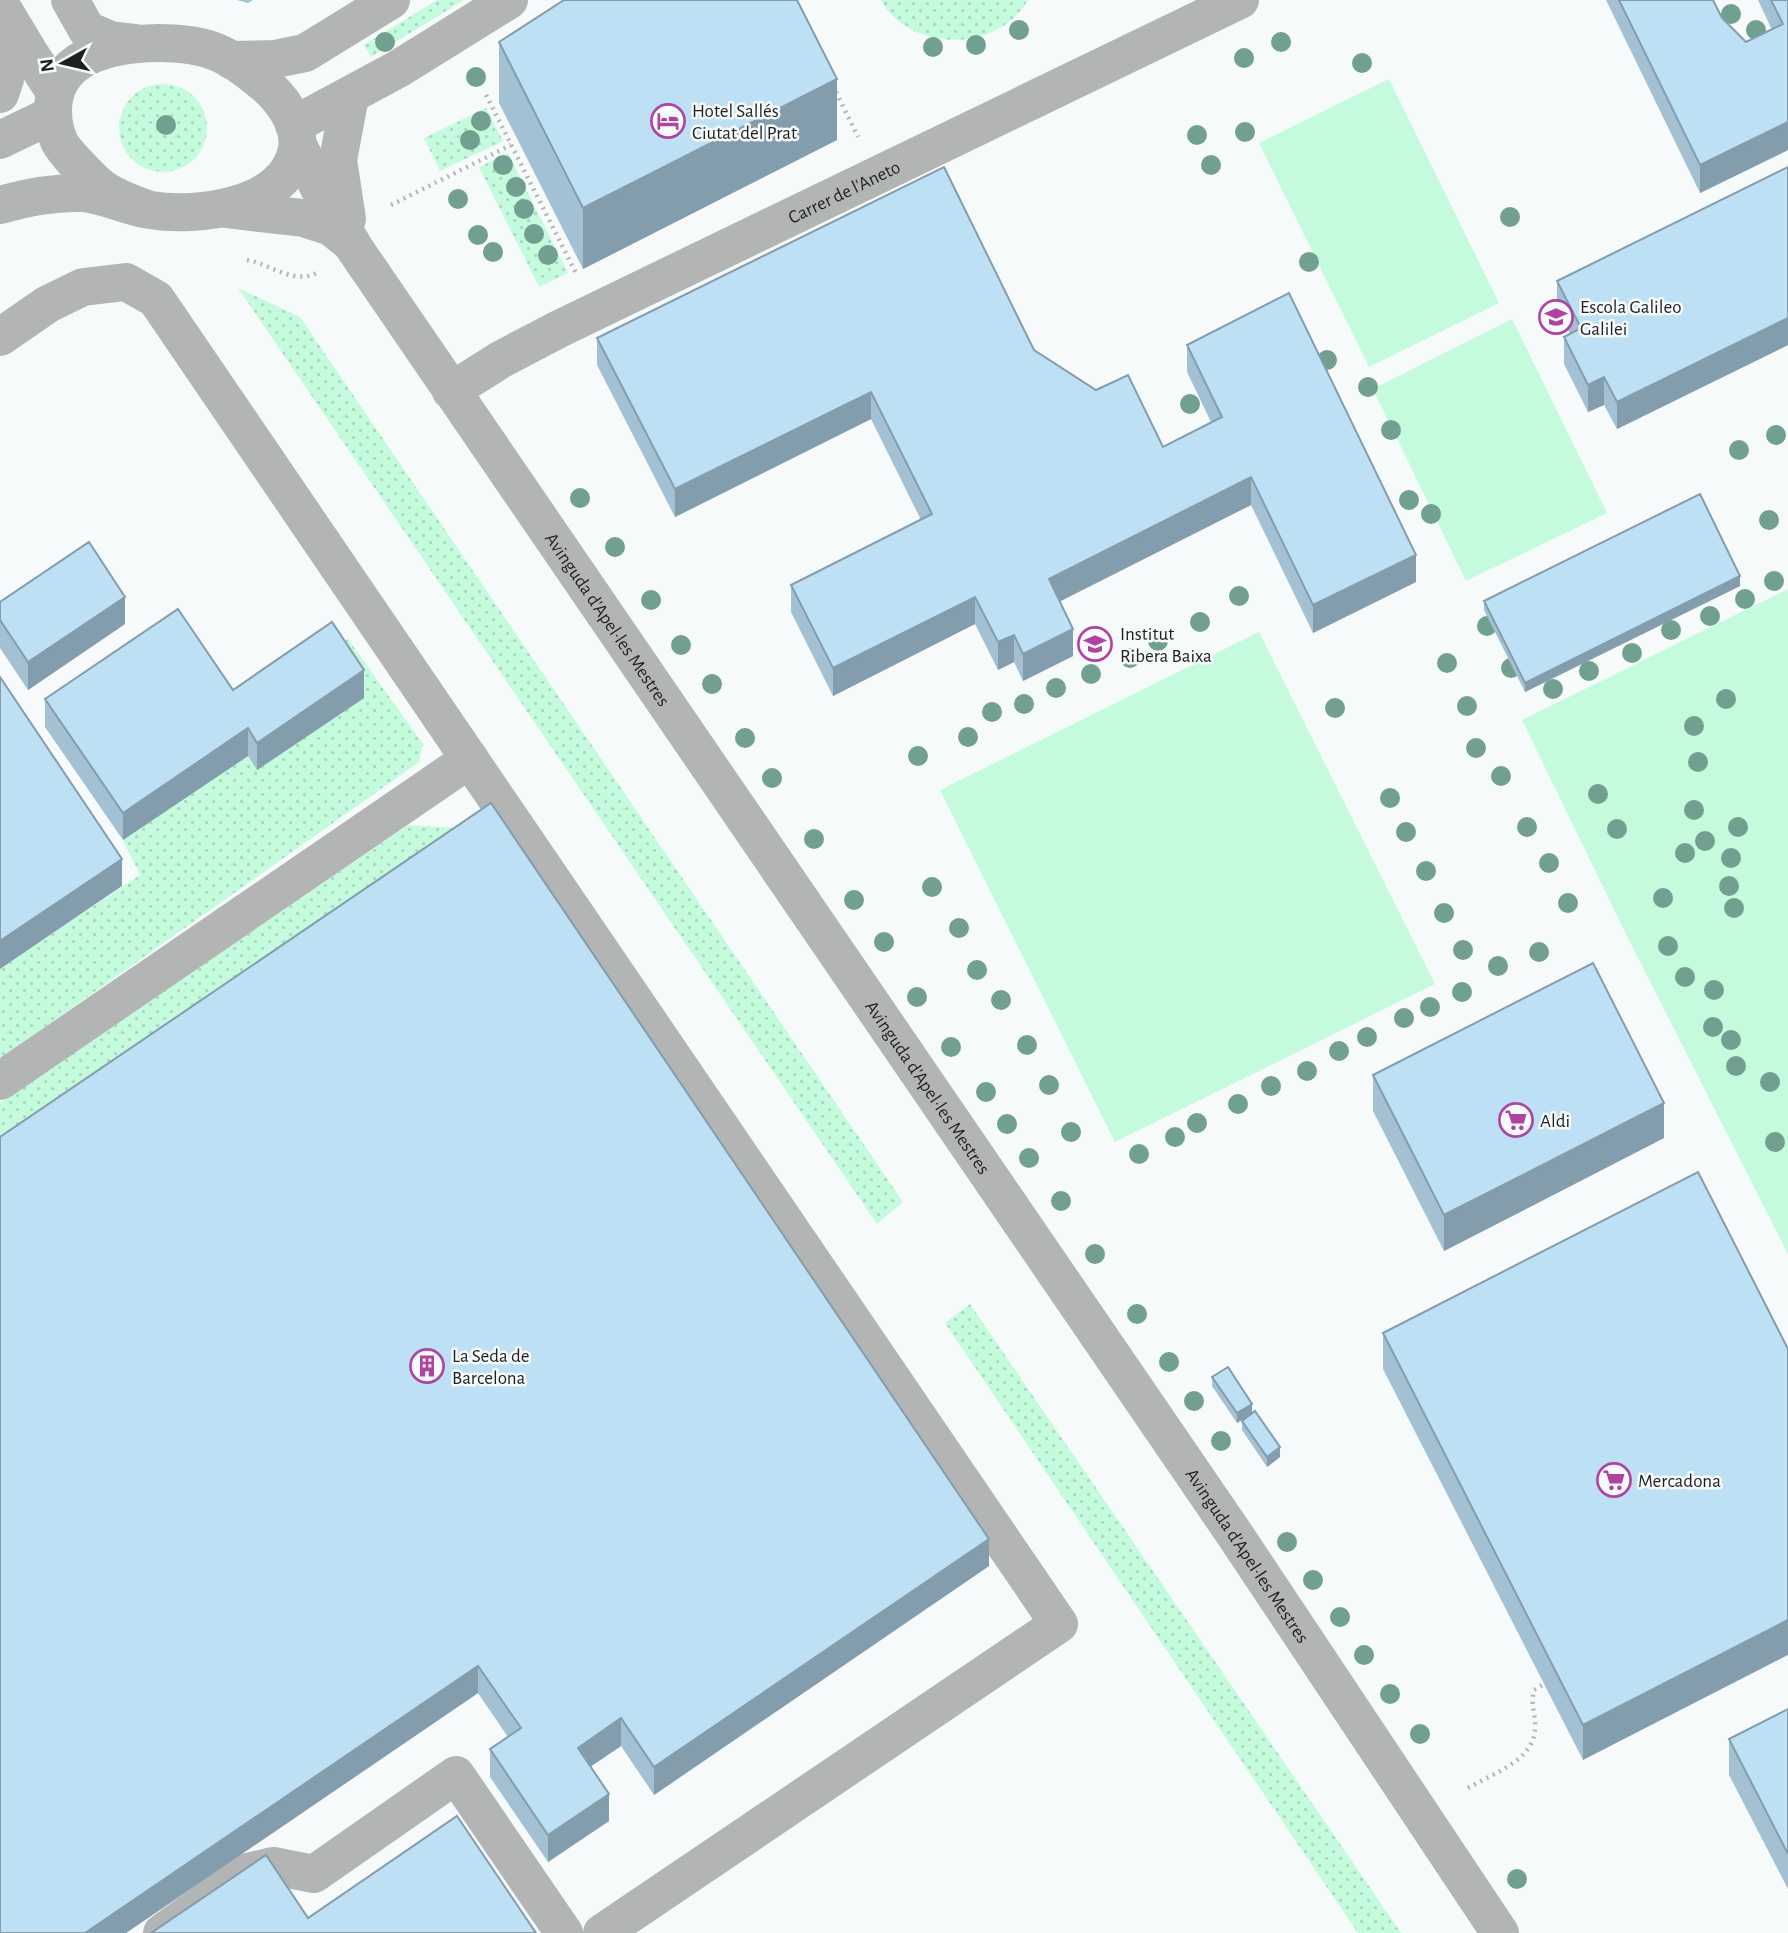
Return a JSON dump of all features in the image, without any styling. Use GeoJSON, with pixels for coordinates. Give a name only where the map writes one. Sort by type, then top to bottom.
{"type":"FeatureCollection","features":[{"type":"Feature","properties":{"kind":"street"},"geometry":{"type":"LineString","coordinates":[[0,205],[47,193],[86,193],[150,210],[189,214],[224,209],[254,197],[280,182],[294,164],[296,135],[288,109],[264,83],[231,60],[209,50],[177,43],[110,40],[88,30],[70,0]]}},
{"type":"Feature","properties":{"kind":"street"},"geometry":{"type":"LineString","coordinates":[[231,60],[275,59],[305,53],[350,11],[391,0]]}},
{"type":"Feature","properties":{"kind":"street"},"geometry":{"type":"LineString","coordinates":[[296,135],[350,96],[509,0]]}},
{"type":"Feature","properties":{"kind":"street","name":"Carrer de l'Aneto"},"geometry":{"type":"LineString","coordinates":[[451,391],[500,360],[559,329],[1240,0]]}},
{"type":"Feature","properties":{"kind":"street"},"geometry":{"type":"LineString","coordinates":[[0,93],[7,66],[4,12]]}},
{"type":"Feature","properties":{"kind":"street"},"geometry":{"type":"LineString","coordinates":[[4,12],[54,104],[60,143],[99,186],[127,202],[150,210]]}},
{"type":"Feature","properties":{"kind":"street"},"geometry":{"type":"LineString","coordinates":[[0,140],[54,104],[67,71],[83,60],[111,48],[142,43]]}},
{"type":"Feature","properties":{"kind":"street"},"geometry":{"type":"LineString","coordinates":[[350,96],[338,160],[352,243]]}},
{"type":"Feature","properties":{"kind":"street","name":"Avinguda d'Apel·les Mestres"},"geometry":{"type":"LineString","coordinates":[[296,135],[319,188],[352,243],[451,391],[1233,1532],[1500,1933]]}},
{"type":"Feature","properties":{"kind":"street","name":"Avinguda d'Apel·les Mestres"},"geometry":{"type":"LineString","coordinates":[[224,209],[303,218],[331,228],[352,243]]}},
{"type":"Feature","properties":{"kind":"street"},"geometry":{"type":"LineString","coordinates":[[0,337],[48,304],[83,287],[126,282],[156,299],[1059,1624],[602,1933]]}},
{"type":"Feature","properties":{"kind":"street"},"geometry":{"type":"LineString","coordinates":[[0,1081],[470,759]]}},
{"type":"Feature","properties":{"kind":"street"},"geometry":{"type":"LineString","coordinates":[[162,1933],[247,1872],[273,1866],[314,1874],[456,1775],[564,1933]]}},
{"type":"Feature","properties":{"kind":"path"},"geometry":{"type":"LineString","coordinates":[[832,84],[862,144]]}},
{"type":"Feature","properties":{"kind":"path"},"geometry":{"type":"LineString","coordinates":[[486,94],[579,280]]}},
{"type":"Feature","properties":{"kind":"path"},"geometry":{"type":"LineString","coordinates":[[391,205],[511,145]]}},
{"type":"Feature","properties":{"kind":"path"},"geometry":{"type":"LineString","coordinates":[[1468,1788],[1523,1756],[1533,1739],[1536,1727],[1531,1701],[1534,1690],[1544,1684]]}},
{"type":"Feature","properties":{"kind":"green space"},"geometry":{"type":"Polygon","coordinates":[[[437,0],[464,0],[371,57],[364,45],[437,0]]]}},
{"type":"Feature","properties":{"kind":"green space"},"geometry":{"type":"Polygon","coordinates":[[[881,0],[1028,0],[1014,17],[996,30],[976,37],[954,40],[932,37],[912,30],[894,17],[881,0]]]}},
{"type":"Feature","properties":{"kind":"green space"},"geometry":{"type":"Polygon","coordinates":[[[1389,79],[1499,303],[1369,367],[1259,143],[1389,79]]]}},
{"type":"Feature","properties":{"kind":"green space"},"geometry":{"type":"Polygon","coordinates":[[[163,84],[180,88],[194,97],[203,111],[207,128],[203,145],[194,159],[180,168],[163,172],[146,168],[132,159],[123,145],[119,128],[123,111],[132,97],[146,88],[163,84]]]}},
{"type":"Feature","properties":{"kind":"green space"},"geometry":{"type":"Polygon","coordinates":[[[486,108],[503,141],[440,171],[424,138],[486,108]]]}},
{"type":"Feature","properties":{"kind":"green space"},"geometry":{"type":"Polygon","coordinates":[[[508,153],[568,273],[539,287],[479,167],[508,153]]]}},
{"type":"Feature","properties":{"kind":"green space"},"geometry":{"type":"Polygon","coordinates":[[[238,288],[300,317],[903,1202],[877,1224],[238,288]]]}},
{"type":"Feature","properties":{"kind":"green space"},"geometry":{"type":"Polygon","coordinates":[[[1512,319],[1607,513],[1466,581],[1373,389],[1512,319]]]}},
{"type":"Feature","properties":{"kind":"green space"},"geometry":{"type":"Polygon","coordinates":[[[1788,589],[1788,1254],[1625,932],[1522,720],[1788,589]]]}},
{"type":"Feature","properties":{"kind":"green space"},"geometry":{"type":"Polygon","coordinates":[[[1259,632],[1435,984],[1115,1142],[940,790],[1259,632]]]}},
{"type":"Feature","properties":{"kind":"green space"},"geometry":{"type":"Polygon","coordinates":[[[348,639],[423,744],[419,762],[0,1059],[0,969],[140,875],[123,840],[248,756],[257,770],[332,650],[348,639]]]}},
{"type":"Feature","properties":{"kind":"green space"},"geometry":{"type":"Polygon","coordinates":[[[408,825],[491,830],[0,1165],[0,1103],[408,825]]]}},
{"type":"Feature","properties":{"kind":"green space"},"geometry":{"type":"Polygon","coordinates":[[[970,1304],[1401,1933],[1358,1933],[945,1323],[970,1304]]]}},
{"type":"Feature","properties":{"kind":"building","name":"Hotel Sallés Ciutat del Prat"},"geometry":{"type":"Polygon","coordinates":[[[564,0],[797,0],[837,79],[583,208],[499,42],[564,0]]]}},
{"type":"Feature","properties":{"kind":"building"},"geometry":{"type":"Polygon","coordinates":[[[1619,0],[1713,0],[1722,18],[1746,42],[1783,24],[1771,0],[1788,0],[1788,122],[1700,165],[1619,0]]]}},
{"type":"Feature","properties":{"kind":"building"},"geometry":{"type":"Polygon","coordinates":[[[944,167],[1034,350],[1096,390],[1128,375],[1163,447],[1222,417],[1187,345],[1289,293],[1416,555],[1313,605],[1251,477],[1049,579],[1073,629],[1023,654],[1014,635],[998,642],[975,597],[833,668],[791,585],[932,514],[871,392],[675,489],[597,338],[944,167]]]}},
{"type":"Feature","properties":{"kind":"building"},"geometry":{"type":"Polygon","coordinates":[[[1788,167],[1788,318],[1617,402],[1604,377],[1588,385],[1564,337],[1581,328],[1557,281],[1788,167]]]}},
{"type":"Feature","properties":{"kind":"building"},"geometry":{"type":"Polygon","coordinates":[[[1700,494],[1740,576],[1525,683],[1484,601],[1700,494]]]}},
{"type":"Feature","properties":{"kind":"building"},"geometry":{"type":"Polygon","coordinates":[[[89,542],[125,597],[28,662],[0,620],[0,602],[89,542]]]}},
{"type":"Feature","properties":{"kind":"building"},"geometry":{"type":"Polygon","coordinates":[[[178,609],[233,690],[332,622],[364,670],[257,743],[248,728],[123,813],[45,699],[178,609]]]}},
{"type":"Feature","properties":{"kind":"building"},"geometry":{"type":"Polygon","coordinates":[[[0,677],[122,859],[0,941],[0,677]]]}},
{"type":"Feature","properties":{"kind":"building","name":"La Seda de Barcelona"},"geometry":{"type":"Polygon","coordinates":[[[491,803],[989,1539],[654,1767],[621,1718],[578,1748],[609,1794],[548,1835],[490,1749],[521,1728],[478,1666],[85,1933],[0,1933],[0,1137],[491,803]]]}},
{"type":"Feature","properties":{"kind":"building","name":"Aldi"},"geometry":{"type":"Polygon","coordinates":[[[1593,963],[1664,1103],[1444,1215],[1373,1075],[1593,963]]]}},
{"type":"Feature","properties":{"kind":"building","name":"Mercadona"},"geometry":{"type":"Polygon","coordinates":[[[1698,1172],[1788,1349],[1788,1620],[1583,1725],[1383,1333],[1698,1172]]]}},
{"type":"Feature","properties":{"kind":"building"},"geometry":{"type":"Polygon","coordinates":[[[1228,1367],[1252,1404],[1237,1413],[1212,1377],[1228,1367]]]}},
{"type":"Feature","properties":{"kind":"building"},"geometry":{"type":"Polygon","coordinates":[[[1255,1411],[1280,1447],[1267,1457],[1242,1421],[1255,1411]]]}},
{"type":"Feature","properties":{"kind":"building"},"geometry":{"type":"Polygon","coordinates":[[[1788,1709],[1788,1854],[1729,1739],[1788,1709]]]}},
{"type":"Feature","properties":{"kind":"building"},"geometry":{"type":"Polygon","coordinates":[[[457,1816],[536,1933],[151,1933],[266,1855],[308,1918],[457,1816]]]}},
{"type":"Feature","properties":{"kind":"place","name":"Hotel Sallés Ciutat del Prat"},"geometry":{"type":"Point","coordinates":[668,121]}},
{"type":"Feature","properties":{"kind":"place","name":"Escola Galileo Galilei"},"geometry":{"type":"Point","coordinates":[1556,317]}},
{"type":"Feature","properties":{"kind":"place","name":"Institut Ribera Baixa"},"geometry":{"type":"Point","coordinates":[1095,644]}},
{"type":"Feature","properties":{"kind":"place","name":"Aldi"},"geometry":{"type":"Point","coordinates":[1516,1120]}},
{"type":"Feature","properties":{"kind":"place","name":"La Seda de Barcelona"},"geometry":{"type":"Point","coordinates":[427,1366]}},
{"type":"Feature","properties":{"kind":"place","name":"Mercadona"},"geometry":{"type":"Point","coordinates":[1614,1480]}}]}
